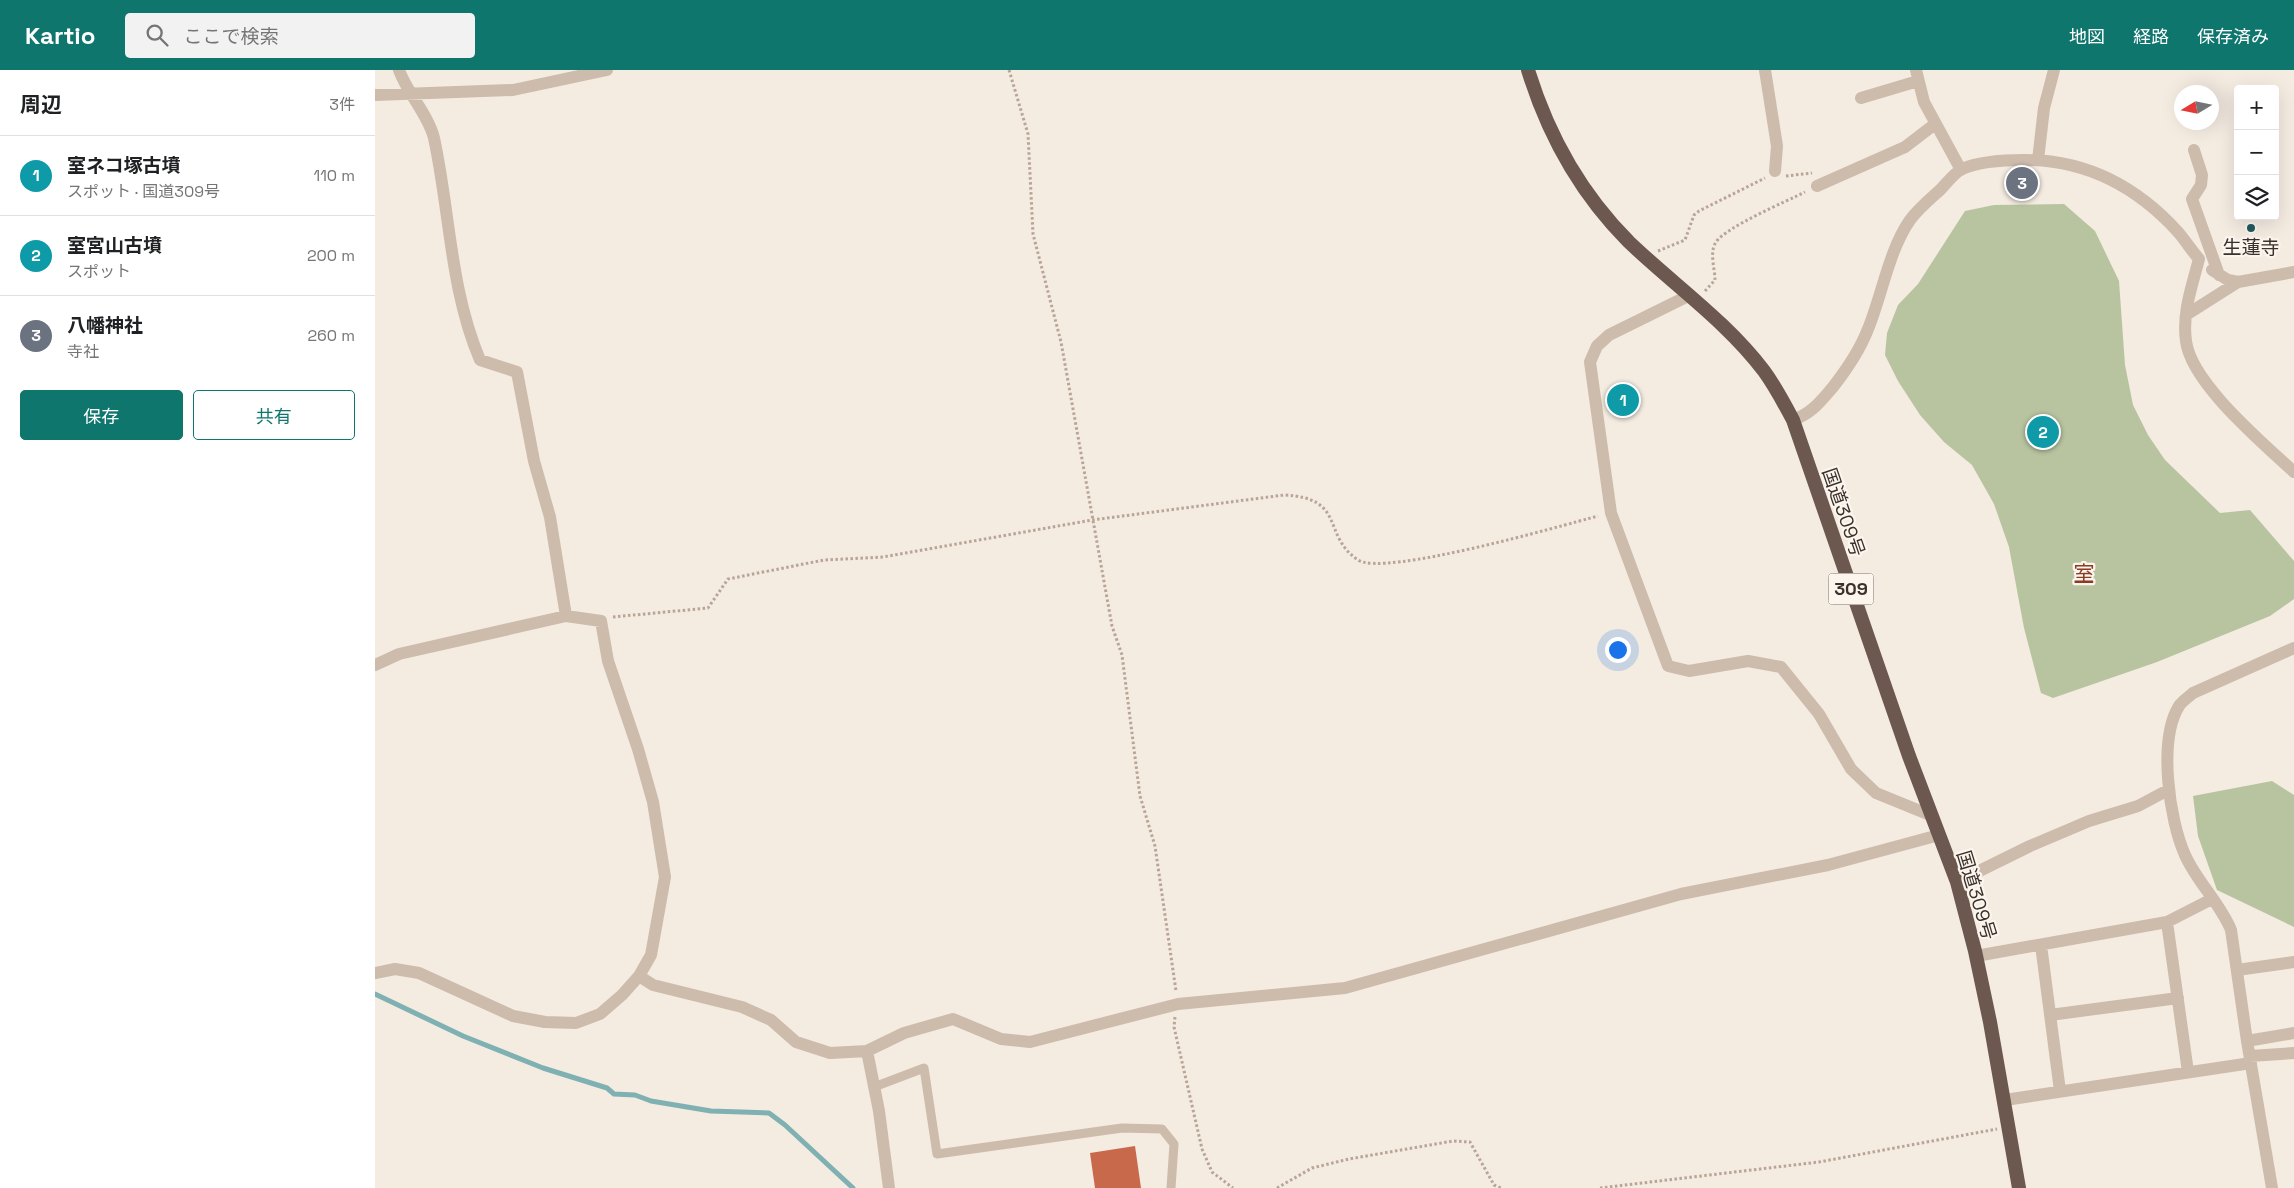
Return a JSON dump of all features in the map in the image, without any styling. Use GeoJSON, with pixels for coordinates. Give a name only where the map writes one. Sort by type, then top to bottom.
{"type":"FeatureCollection","features":[{"type":"Feature","properties":{"kind":"highway","name":"国道309号"},"geometry":{"type":"LineString","coordinates":[[1528,70],[1541,106],[1563,156],[1601,210],[1629,241],[1738,341],[1764,371],[1793,420],[1930,815],[1957,882],[1976,956],[2005,1100],[2019,1188]]}},
{"type":"Feature","properties":{"kind":"street"},"geometry":{"type":"LineString","coordinates":[[399,70],[433,136],[458,285],[469,334],[480,360],[517,372],[534,461],[550,517],[566,616]]}},
{"type":"Feature","properties":{"kind":"street"},"geometry":{"type":"LineString","coordinates":[[375,95],[513,90],[607,70]]}},
{"type":"Feature","properties":{"kind":"street"},"geometry":{"type":"LineString","coordinates":[[1765,70],[1777,146],[1775,170]]}},
{"type":"Feature","properties":{"kind":"street"},"geometry":{"type":"LineString","coordinates":[[2039,160],[2044,108],[2054,70]]}},
{"type":"Feature","properties":{"kind":"street"},"geometry":{"type":"LineString","coordinates":[[1861,98],[1917,75],[1924,102],[1961,170]]}},
{"type":"Feature","properties":{"kind":"street"},"geometry":{"type":"LineString","coordinates":[[1817,186],[1905,147],[1935,124]]}},
{"type":"Feature","properties":{"kind":"street"},"geometry":{"type":"LineString","coordinates":[[2194,150],[2202,175],[2201,185],[2192,199],[2219,275]]}},
{"type":"Feature","properties":{"kind":"street"},"geometry":{"type":"LineString","coordinates":[[1793,420],[1807,415],[1821,401],[1854,358],[1868,331],[1889,267],[1910,220],[1961,170],[1984,164],[2039,160],[2068,164],[2096,172],[2146,201],[2179,233],[2199,259],[2219,275],[2238,282]]}},
{"type":"Feature","properties":{"kind":"street"},"geometry":{"type":"LineString","coordinates":[[2199,259],[2185,315],[2186,343],[2190,359],[2226,406],[2294,472]]}},
{"type":"Feature","properties":{"kind":"street"},"geometry":{"type":"LineString","coordinates":[[2185,315],[2238,282],[2294,272]]}},
{"type":"Feature","properties":{"kind":"street"},"geometry":{"type":"LineString","coordinates":[[1693,298],[1609,335],[1597,346],[1590,362],[1611,513],[1668,666],[1689,671],[1748,661],[1781,667],[1819,714],[1851,769],[1876,793],[1930,815]]}},
{"type":"Feature","properties":{"kind":"street"},"geometry":{"type":"LineString","coordinates":[[375,665],[399,654],[566,616],[601,621],[608,661],[638,749],[653,802],[665,878],[651,955],[639,976],[601,1014],[576,1023],[545,1022],[513,1016],[419,973],[395,969],[375,973]]}},
{"type":"Feature","properties":{"kind":"street"},"geometry":{"type":"LineString","coordinates":[[2272,1188],[2247,1041],[2231,930],[2226,916],[2212,899],[2185,854],[2168,790],[2173,720],[2180,704],[2193,693],[2294,648]]}},
{"type":"Feature","properties":{"kind":"street"},"geometry":{"type":"LineString","coordinates":[[1957,882],[2030,846],[2089,821],[2138,806],[2168,790]]}},
{"type":"Feature","properties":{"kind":"street"},"geometry":{"type":"LineString","coordinates":[[639,976],[653,985],[742,1008],[771,1020],[796,1042],[830,1053],[867,1051],[904,1033],[953,1019],[1001,1038],[1030,1042],[1178,1004],[1345,988],[1681,894],[1828,865],[1939,835]]}},
{"type":"Feature","properties":{"kind":"street"},"geometry":{"type":"LineString","coordinates":[[1976,956],[2167,922],[2212,899]]}},
{"type":"Feature","properties":{"kind":"street"},"geometry":{"type":"LineString","coordinates":[[2167,922],[2187,1072]]}},
{"type":"Feature","properties":{"kind":"street"},"geometry":{"type":"LineString","coordinates":[[2041,945],[2061,1091]]}},
{"type":"Feature","properties":{"kind":"street"},"geometry":{"type":"LineString","coordinates":[[2237,970],[2294,962]]}},
{"type":"Feature","properties":{"kind":"street"},"geometry":{"type":"LineString","coordinates":[[2051,1015],[2178,998]]}},
{"type":"Feature","properties":{"kind":"street"},"geometry":{"type":"LineString","coordinates":[[2247,1041],[2294,1033]]}},
{"type":"Feature","properties":{"kind":"street"},"geometry":{"type":"LineString","coordinates":[[867,1051],[889,1188]]}},
{"type":"Feature","properties":{"kind":"street"},"geometry":{"type":"LineString","coordinates":[[2005,1100],[2187,1072],[2250,1059],[2291,1057]]}},
{"type":"Feature","properties":{"kind":"lane"},"geometry":{"type":"LineString","coordinates":[[874,1087],[924,1068],[937,1154],[1122,1128],[1162,1129],[1174,1144],[1171,1188]]}},
{"type":"Feature","properties":{"kind":"path"},"geometry":{"type":"LineString","coordinates":[[1009,70],[1028,134],[1033,234],[1061,342],[1112,626],[1122,654],[1140,796],[1155,846],[1178,1004],[1174,1027],[1202,1148],[1212,1172],[1233,1188]]}},
{"type":"Feature","properties":{"kind":"path"},"geometry":{"type":"LineString","coordinates":[[1646,256],[1685,240],[1693,215],[1757,183],[1775,170]]}},
{"type":"Feature","properties":{"kind":"path"},"geometry":{"type":"LineString","coordinates":[[1693,298],[1715,280],[1713,250],[1716,241],[1742,223],[1817,186]]}},
{"type":"Feature","properties":{"kind":"path"},"geometry":{"type":"LineString","coordinates":[[601,621],[609,618],[708,608],[727,579],[770,569],[824,560],[883,557],[1092,520],[1284,495],[1303,496],[1319,502],[1331,518],[1339,537],[1359,561],[1379,565],[1456,552],[1611,513]]}},
{"type":"Feature","properties":{"kind":"path"},"geometry":{"type":"LineString","coordinates":[[1599,1188],[1819,1162],[2009,1127]]}},
{"type":"Feature","properties":{"kind":"path"},"geometry":{"type":"LineString","coordinates":[[1277,1188],[1312,1168],[1349,1159],[1453,1141],[1470,1142],[1494,1185],[1501,1188]]}},
{"type":"Feature","properties":{"kind":"green space"},"geometry":{"type":"Polygon","coordinates":[[[2064,204],[2095,231],[2119,281],[2125,365],[2133,405],[2148,435],[2165,460],[2220,513],[2250,510],[2294,561],[2294,599],[2270,616],[2157,662],[2053,698],[2041,693],[2024,628],[2009,547],[1994,504],[1972,465],[1944,442],[1920,415],[1898,381],[1885,355],[1887,333],[1898,305],[1918,284],[1965,211],[1994,205],[2064,204]]]}},
{"type":"Feature","properties":{"kind":"green space"},"geometry":{"type":"Polygon","coordinates":[[[2272,781],[2294,795],[2294,927],[2217,890],[2198,836],[2193,796],[2272,781]]]}},
{"type":"Feature","properties":{"kind":"building"},"geometry":{"type":"Polygon","coordinates":[[[1135,1146],[1141,1188],[1095,1188],[1090,1153],[1135,1146]]]}},
{"type":"Feature","properties":{"kind":"waterway"},"geometry":{"type":"LineString","coordinates":[[375,994],[463,1036],[543,1068],[607,1088],[614,1094],[635,1095],[651,1101],[711,1111],[769,1113],[785,1125],[853,1188]]}},
{"type":"Feature","properties":{"kind":"place","name":"八幡神社"},"geometry":{"type":"Point","coordinates":[2022,183]}},
{"type":"Feature","properties":{"kind":"place","name":"生蓮寺"},"geometry":{"type":"Point","coordinates":[2251,228]}},
{"type":"Feature","properties":{"kind":"place","name":"室ネコ塚古墳"},"geometry":{"type":"Point","coordinates":[1623,400]}},
{"type":"Feature","properties":{"kind":"place","name":"室宮山古墳"},"geometry":{"type":"Point","coordinates":[2043,432]}},
{"type":"Feature","properties":{"kind":"district","name":"室"},"geometry":{"type":"Point","coordinates":[2084,574]}}]}
